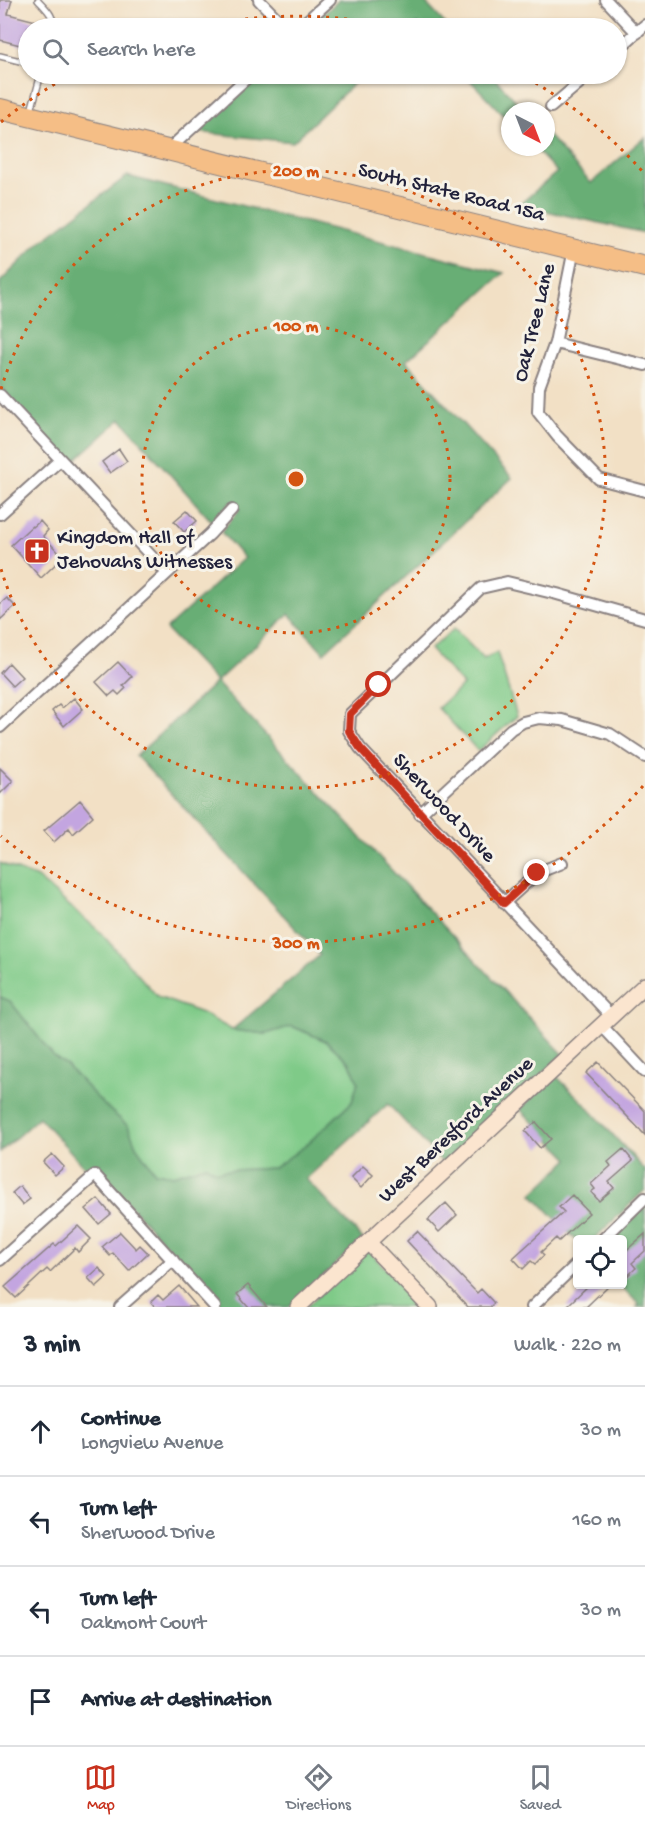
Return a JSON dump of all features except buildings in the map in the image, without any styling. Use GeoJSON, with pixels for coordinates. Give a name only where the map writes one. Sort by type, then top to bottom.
{"type":"FeatureCollection","features":[{"type":"Feature","properties":{"kind":"highway","name":"South State Road 15a"},"geometry":{"type":"LineString","coordinates":[[0,109],[645,267]]}},
{"type":"Feature","properties":{"kind":"street"},"geometry":{"type":"LineString","coordinates":[[259,0],[276,18]]}},
{"type":"Feature","properties":{"kind":"street"},"geometry":{"type":"LineString","coordinates":[[310,18],[330,0]]}},
{"type":"Feature","properties":{"kind":"street"},"geometry":{"type":"LineString","coordinates":[[606,0],[641,29],[627,41]]}},
{"type":"Feature","properties":{"kind":"street"},"geometry":{"type":"LineString","coordinates":[[168,150],[239,84]]}},
{"type":"Feature","properties":{"kind":"street"},"geometry":{"type":"LineString","coordinates":[[555,104],[578,84]]}},
{"type":"Feature","properties":{"kind":"street","name":"Oak Tree Lane"},"geometry":{"type":"LineString","coordinates":[[574,249],[555,343],[539,387],[538,412],[557,436],[599,479],[645,492]]}},
{"type":"Feature","properties":{"kind":"street"},"geometry":{"type":"LineString","coordinates":[[555,343],[645,365]]}},
{"type":"Feature","properties":{"kind":"street"},"geometry":{"type":"LineString","coordinates":[[0,395],[167,573]]}},
{"type":"Feature","properties":{"kind":"street"},"geometry":{"type":"LineString","coordinates":[[0,514],[60,459]]}},
{"type":"Feature","properties":{"kind":"street"},"geometry":{"type":"LineString","coordinates":[[0,727],[210,534],[232,510]]}},
{"type":"Feature","properties":{"kind":"street","name":"Sherwood Drive"},"geometry":{"type":"LineString","coordinates":[[645,619],[507,582],[481,588],[350,714],[349,731],[360,748],[504,903],[606,1021],[645,1072]]}},
{"type":"Feature","properties":{"kind":"street"},"geometry":{"type":"LineString","coordinates":[[420,814],[512,729],[524,722],[539,718],[562,720],[610,735],[645,757]]}},
{"type":"Feature","properties":{"kind":"street"},"geometry":{"type":"LineString","coordinates":[[504,903],[537,873],[562,863]]}},
{"type":"Feature","properties":{"kind":"street","name":"West Beresford Avenue"},"geometry":{"type":"LineString","coordinates":[[298,1307],[645,985]]}},
{"type":"Feature","properties":{"kind":"street"},"geometry":{"type":"LineString","coordinates":[[0,1260],[95,1175],[215,1307]]}},
{"type":"Feature","properties":{"kind":"street"},"geometry":{"type":"LineString","coordinates":[[606,1235],[645,1198]]}},
{"type":"Feature","properties":{"kind":"street"},"geometry":{"type":"LineString","coordinates":[[368,1242],[430,1307]]}},
{"type":"Feature","properties":{"kind":"street"},"geometry":{"type":"LineString","coordinates":[[120,1307],[173,1260]]}},
{"type":"Feature","properties":{"kind":"street"},"geometry":{"type":"LineString","coordinates":[[532,1307],[573,1268]]}},
{"type":"Feature","properties":{"kind":"lane"},"geometry":{"type":"LineString","coordinates":[[38,0],[53,18]]}},
{"type":"Feature","properties":{"kind":"lane"},"geometry":{"type":"LineString","coordinates":[[0,56],[18,60]]}},
{"type":"Feature","properties":{"kind":"lane"},"geometry":{"type":"LineString","coordinates":[[30,116],[38,84]]}},
{"type":"Feature","properties":{"kind":"green space"},"geometry":{"type":"Polygon","coordinates":[[[339,0],[423,0],[440,18],[319,18],[339,0]]]}},
{"type":"Feature","properties":{"kind":"green space"},"geometry":{"type":"Polygon","coordinates":[[[248,84],[354,84],[293,142],[196,132],[248,84]]]}},
{"type":"Feature","properties":{"kind":"green space"},"geometry":{"type":"Polygon","coordinates":[[[474,84],[500,84],[517,102],[501,102],[501,113],[474,84]]]}},
{"type":"Feature","properties":{"kind":"green space"},"geometry":{"type":"Polygon","coordinates":[[[645,137],[645,233],[519,205],[557,172],[542,156],[555,156],[555,143],[591,183],[645,137]]]}},
{"type":"Feature","properties":{"kind":"green space"},"geometry":{"type":"Polygon","coordinates":[[[127,176],[504,273],[406,361],[512,478],[324,653],[289,614],[216,682],[166,629],[244,558],[221,532],[239,510],[231,502],[213,523],[121,419],[71,464],[0,387],[0,282],[39,243],[127,176]]]}},
{"type":"Feature","properties":{"kind":"green space"},"geometry":{"type":"Polygon","coordinates":[[[454,629],[484,659],[497,652],[517,716],[478,751],[438,708],[463,685],[430,649],[454,629]]]}},
{"type":"Feature","properties":{"kind":"green space"},"geometry":{"type":"Polygon","coordinates":[[[216,682],[563,1054],[444,1164],[388,1104],[306,1179],[363,1239],[289,1307],[222,1307],[95,1167],[89,1172],[39,1117],[0,1152],[0,997],[10,1001],[53,1056],[67,1066],[104,1105],[128,1126],[136,1146],[155,1172],[173,1175],[206,1165],[216,1171],[274,1168],[305,1146],[352,1102],[358,1082],[350,1063],[326,1041],[292,1026],[266,1034],[232,1030],[320,955],[136,756],[216,682]]]}},
{"type":"Feature","properties":{"kind":"green space"},"geometry":{"type":"Polygon","coordinates":[[[0,863],[37,878],[99,931],[158,997],[202,1013],[232,1030],[266,1034],[291,1026],[326,1041],[350,1063],[358,1082],[352,1102],[305,1146],[274,1168],[216,1171],[206,1165],[173,1175],[155,1172],[136,1146],[128,1126],[104,1105],[67,1066],[53,1056],[10,1001],[0,997],[0,863]]]}},
{"type":"Feature","properties":{"kind":"green space"},"geometry":{"type":"Polygon","coordinates":[[[556,1076],[585,1104],[645,1170],[645,1190],[598,1235],[573,1235],[573,1237],[532,1194],[569,1159],[520,1109],[556,1076]]]}},
{"type":"Feature","properties":{"kind":"green space"},"geometry":{"type":"Polygon","coordinates":[[[645,1206],[645,1307],[637,1307],[639,1304],[623,1289],[627,1289],[627,1235],[616,1235],[645,1206]]]}},
{"type":"Feature","properties":{"kind":"green space"},"geometry":{"type":"Polygon","coordinates":[[[368,1250],[422,1307],[306,1307],[368,1250]]]}},
{"type":"Feature","properties":{"kind":"place","name":"Kingdom Hall of Jehovahs Witnesses"},"geometry":{"type":"Point","coordinates":[37,551]}},
{"type":"Feature","properties":{"kind":"route"},"geometry":{"type":"LineString","coordinates":[[379,685],[350,714],[349,731],[360,748],[504,903],[537,873]]}}]}
